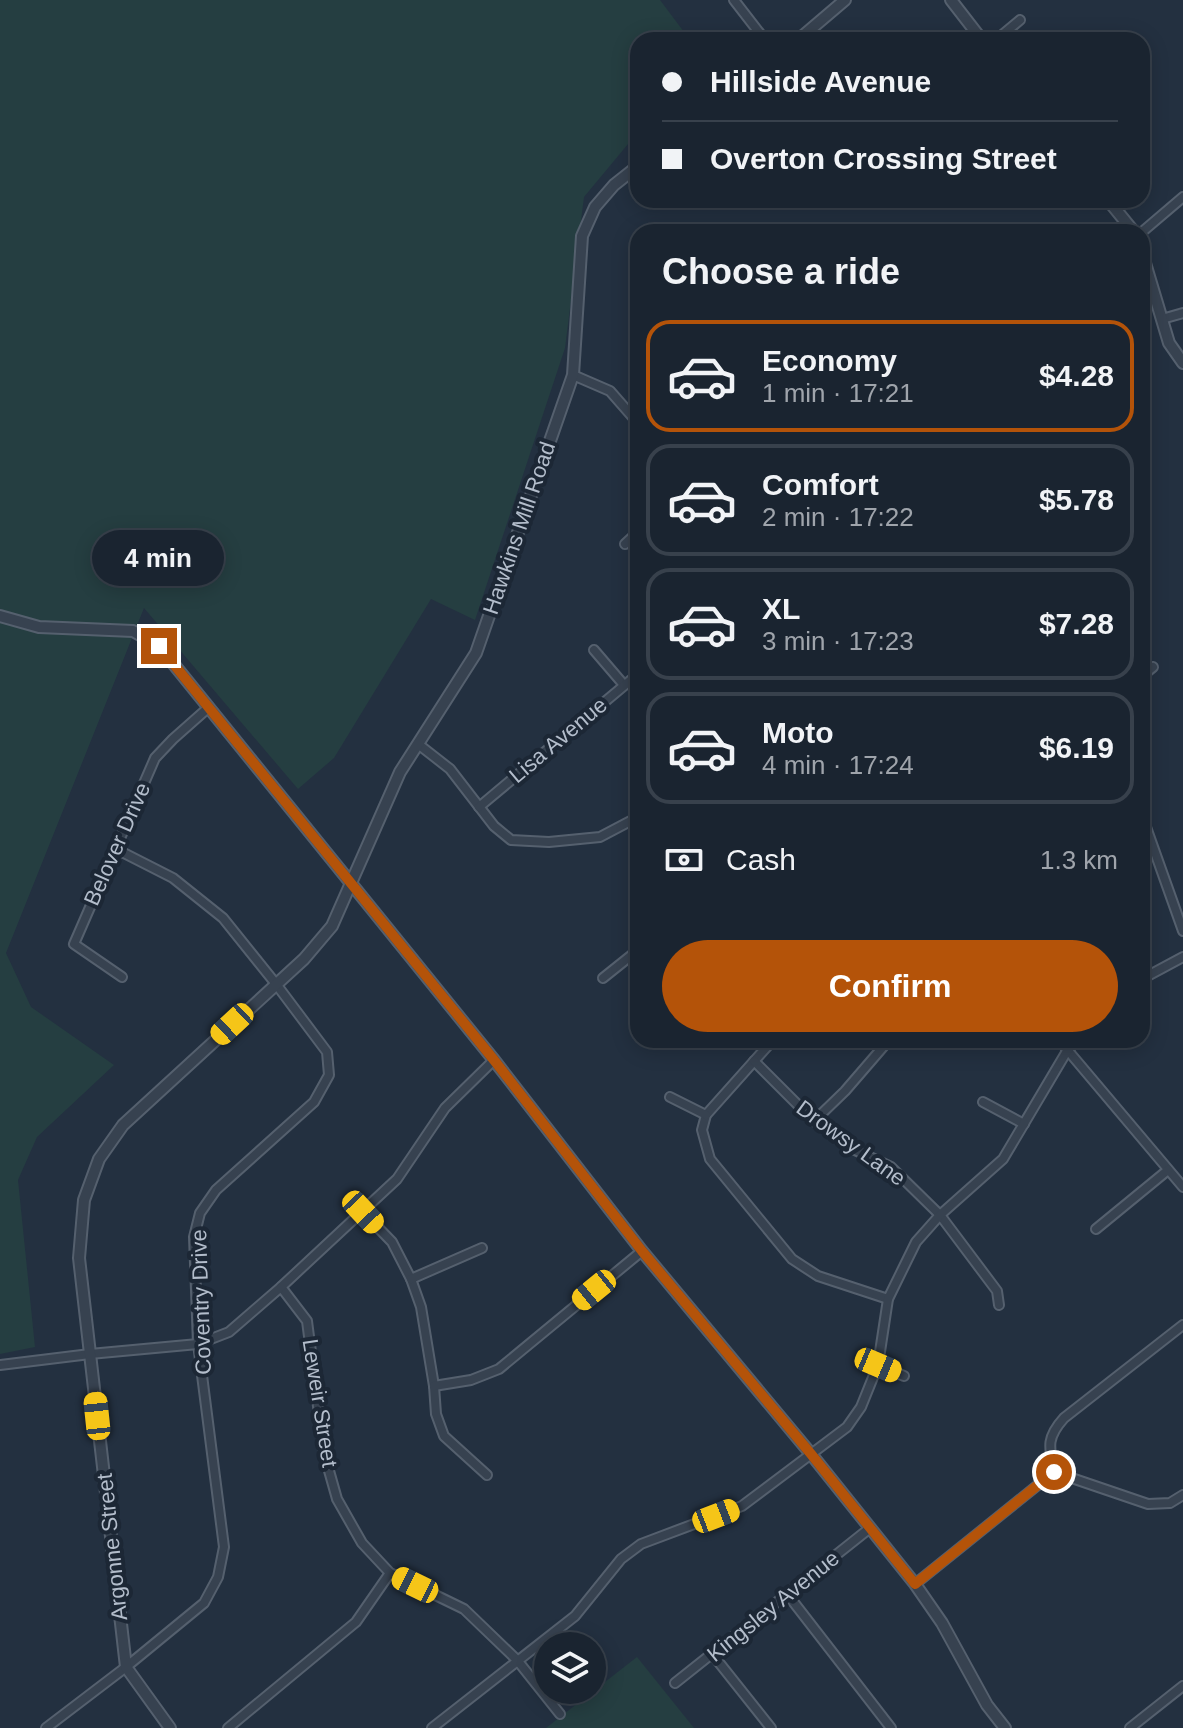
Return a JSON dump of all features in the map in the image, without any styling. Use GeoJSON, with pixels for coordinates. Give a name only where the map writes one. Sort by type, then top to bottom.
{"type":"FeatureCollection","features":[{"type":"Feature","properties":{"kind":"street"},"geometry":{"type":"LineString","coordinates":[[734,0],[759,32]]}},
{"type":"Feature","properties":{"kind":"street"},"geometry":{"type":"LineString","coordinates":[[807,32],[845,0]]}},
{"type":"Feature","properties":{"kind":"street"},"geometry":{"type":"LineString","coordinates":[[951,0],[976,32]]}},
{"type":"Feature","properties":{"kind":"street"},"geometry":{"type":"LineString","coordinates":[[1006,32],[1020,20]]}},
{"type":"Feature","properties":{"kind":"street","name":"Hawkins Mill Road"},"geometry":{"type":"LineString","coordinates":[[350,881],[400,772],[476,653],[573,375],[582,236],[595,207],[630,172]]}},
{"type":"Feature","properties":{"kind":"street"},"geometry":{"type":"LineString","coordinates":[[1150,225],[1183,197]]}},
{"type":"Feature","properties":{"kind":"street"},"geometry":{"type":"LineString","coordinates":[[1114,208],[1128,224]]}},
{"type":"Feature","properties":{"kind":"street"},"geometry":{"type":"LineString","coordinates":[[1150,279],[1169,343],[1183,363]]}},
{"type":"Feature","properties":{"kind":"street"},"geometry":{"type":"LineString","coordinates":[[1162,319],[1183,313]]}},
{"type":"Feature","properties":{"kind":"street"},"geometry":{"type":"LineString","coordinates":[[573,375],[610,391],[630,414]]}},
{"type":"Feature","properties":{"kind":"street"},"geometry":{"type":"LineString","coordinates":[[625,544],[630,539]]}},
{"type":"Feature","properties":{"kind":"street"},"geometry":{"type":"LineString","coordinates":[[0,616],[39,627],[133,631],[159,646],[494,1060],[642,1251],[915,1584],[942,1623],[987,1705],[1005,1728]]}},
{"type":"Feature","properties":{"kind":"street"},"geometry":{"type":"LineString","coordinates":[[594,650],[624,685]]}},
{"type":"Feature","properties":{"kind":"street","name":"Lisa Avenue"},"geometry":{"type":"LineString","coordinates":[[479,807],[630,680]]}},
{"type":"Feature","properties":{"kind":"street","name":"Belover Drive"},"geometry":{"type":"LineString","coordinates":[[122,977],[74,944],[155,758],[208,708]]}},
{"type":"Feature","properties":{"kind":"street"},"geometry":{"type":"LineString","coordinates":[[418,744],[450,769],[494,826],[511,840],[549,842],[600,837],[630,821]]}},
{"type":"Feature","properties":{"kind":"street"},"geometry":{"type":"LineString","coordinates":[[1150,844],[1183,931]]}},
{"type":"Feature","properties":{"kind":"street","name":"Coventry Drive"},"geometry":{"type":"LineString","coordinates":[[46,1728],[204,1603],[218,1577],[224,1547],[198,1344],[194,1237],[200,1213],[216,1190],[314,1102],[329,1075],[327,1052],[223,918],[173,878],[114,848]]}},
{"type":"Feature","properties":{"kind":"street","name":"Argonne Street"},"geometry":{"type":"LineString","coordinates":[[170,1728],[126,1667],[79,1258],[84,1200],[99,1159],[123,1125],[304,959],[332,926],[350,881]]}},
{"type":"Feature","properties":{"kind":"street"},"geometry":{"type":"LineString","coordinates":[[603,978],[630,956]]}},
{"type":"Feature","properties":{"kind":"street"},"geometry":{"type":"LineString","coordinates":[[1150,975],[1183,957]]}},
{"type":"Feature","properties":{"kind":"street"},"geometry":{"type":"LineString","coordinates":[[766,1048],[706,1115],[702,1130],[710,1159],[792,1259],[818,1276],[888,1299]]}},
{"type":"Feature","properties":{"kind":"street"},"geometry":{"type":"LineString","coordinates":[[814,1121],[882,1048]]}},
{"type":"Feature","properties":{"kind":"street"},"geometry":{"type":"LineString","coordinates":[[1065,1048],[1183,1187]]}},
{"type":"Feature","properties":{"kind":"street"},"geometry":{"type":"LineString","coordinates":[[432,1728],[575,1616],[621,1559],[641,1544],[742,1506],[847,1427],[861,1407],[878,1365],[888,1299],[916,1242],[940,1215],[1003,1159],[1070,1048]]}},
{"type":"Feature","properties":{"kind":"street"},"geometry":{"type":"LineString","coordinates":[[0,1365],[198,1344],[229,1332],[397,1179],[445,1108],[494,1060]]}},
{"type":"Feature","properties":{"kind":"street","name":"Drowsy Lane"},"geometry":{"type":"LineString","coordinates":[[754,1061],[814,1121],[855,1150],[891,1167],[940,1215],[997,1291],[999,1305]]}},
{"type":"Feature","properties":{"kind":"street"},"geometry":{"type":"LineString","coordinates":[[670,1097],[706,1115]]}},
{"type":"Feature","properties":{"kind":"street"},"geometry":{"type":"LineString","coordinates":[[983,1102],[1024,1124]]}},
{"type":"Feature","properties":{"kind":"street"},"geometry":{"type":"LineString","coordinates":[[1096,1229],[1168,1170]]}},
{"type":"Feature","properties":{"kind":"street"},"geometry":{"type":"LineString","coordinates":[[363,1212],[392,1242],[411,1279],[421,1307],[436,1414],[444,1436],[487,1475]]}},
{"type":"Feature","properties":{"kind":"street"},"geometry":{"type":"LineString","coordinates":[[411,1279],[482,1248]]}},
{"type":"Feature","properties":{"kind":"street"},"geometry":{"type":"LineString","coordinates":[[434,1386],[471,1380],[499,1369],[642,1251]]}},
{"type":"Feature","properties":{"kind":"street","name":"Leweir Street"},"geometry":{"type":"LineString","coordinates":[[281,1287],[307,1321],[324,1453],[337,1499],[362,1543],[390,1573],[464,1609],[517,1660],[560,1714]]}},
{"type":"Feature","properties":{"kind":"street"},"geometry":{"type":"LineString","coordinates":[[1054,1472],[1049,1446],[1053,1430],[1064,1418],[1183,1325]]}},
{"type":"Feature","properties":{"kind":"street"},"geometry":{"type":"LineString","coordinates":[[878,1365],[904,1376]]}},
{"type":"Feature","properties":{"kind":"street"},"geometry":{"type":"LineString","coordinates":[[1054,1472],[1148,1504],[1170,1503],[1183,1495]]}},
{"type":"Feature","properties":{"kind":"street"},"geometry":{"type":"LineString","coordinates":[[915,1584],[1054,1472]]}},
{"type":"Feature","properties":{"kind":"street","name":"Kingsley Avenue"},"geometry":{"type":"LineString","coordinates":[[675,1683],[870,1528]]}},
{"type":"Feature","properties":{"kind":"street"},"geometry":{"type":"LineString","coordinates":[[228,1728],[356,1622],[390,1573]]}},
{"type":"Feature","properties":{"kind":"street"},"geometry":{"type":"LineString","coordinates":[[788,1595],[891,1728]]}},
{"type":"Feature","properties":{"kind":"street"},"geometry":{"type":"LineString","coordinates":[[713,1655],[771,1728]]}},
{"type":"Feature","properties":{"kind":"street"},"geometry":{"type":"LineString","coordinates":[[1130,1728],[1183,1686]]}},
{"type":"Feature","properties":{"kind":"green space"},"geometry":{"type":"Polygon","coordinates":[[[0,0],[660,0],[684,32],[630,32],[630,142],[584,197],[565,348],[475,620],[431,599],[334,758],[298,789],[144,608],[6,953],[31,1007],[114,1065],[37,1137],[18,1180],[35,1347],[0,1354],[0,0]]]}},
{"type":"Feature","properties":{"kind":"green space"},"geometry":{"type":"Polygon","coordinates":[[[637,1657],[694,1728],[546,1728],[577,1704],[606,1704],[606,1681],[637,1657]]]}},
{"type":"Feature","properties":{"kind":"route"},"geometry":{"type":"LineString","coordinates":[[159,646],[494,1060],[642,1251],[915,1584],[1054,1472]]}}]}
